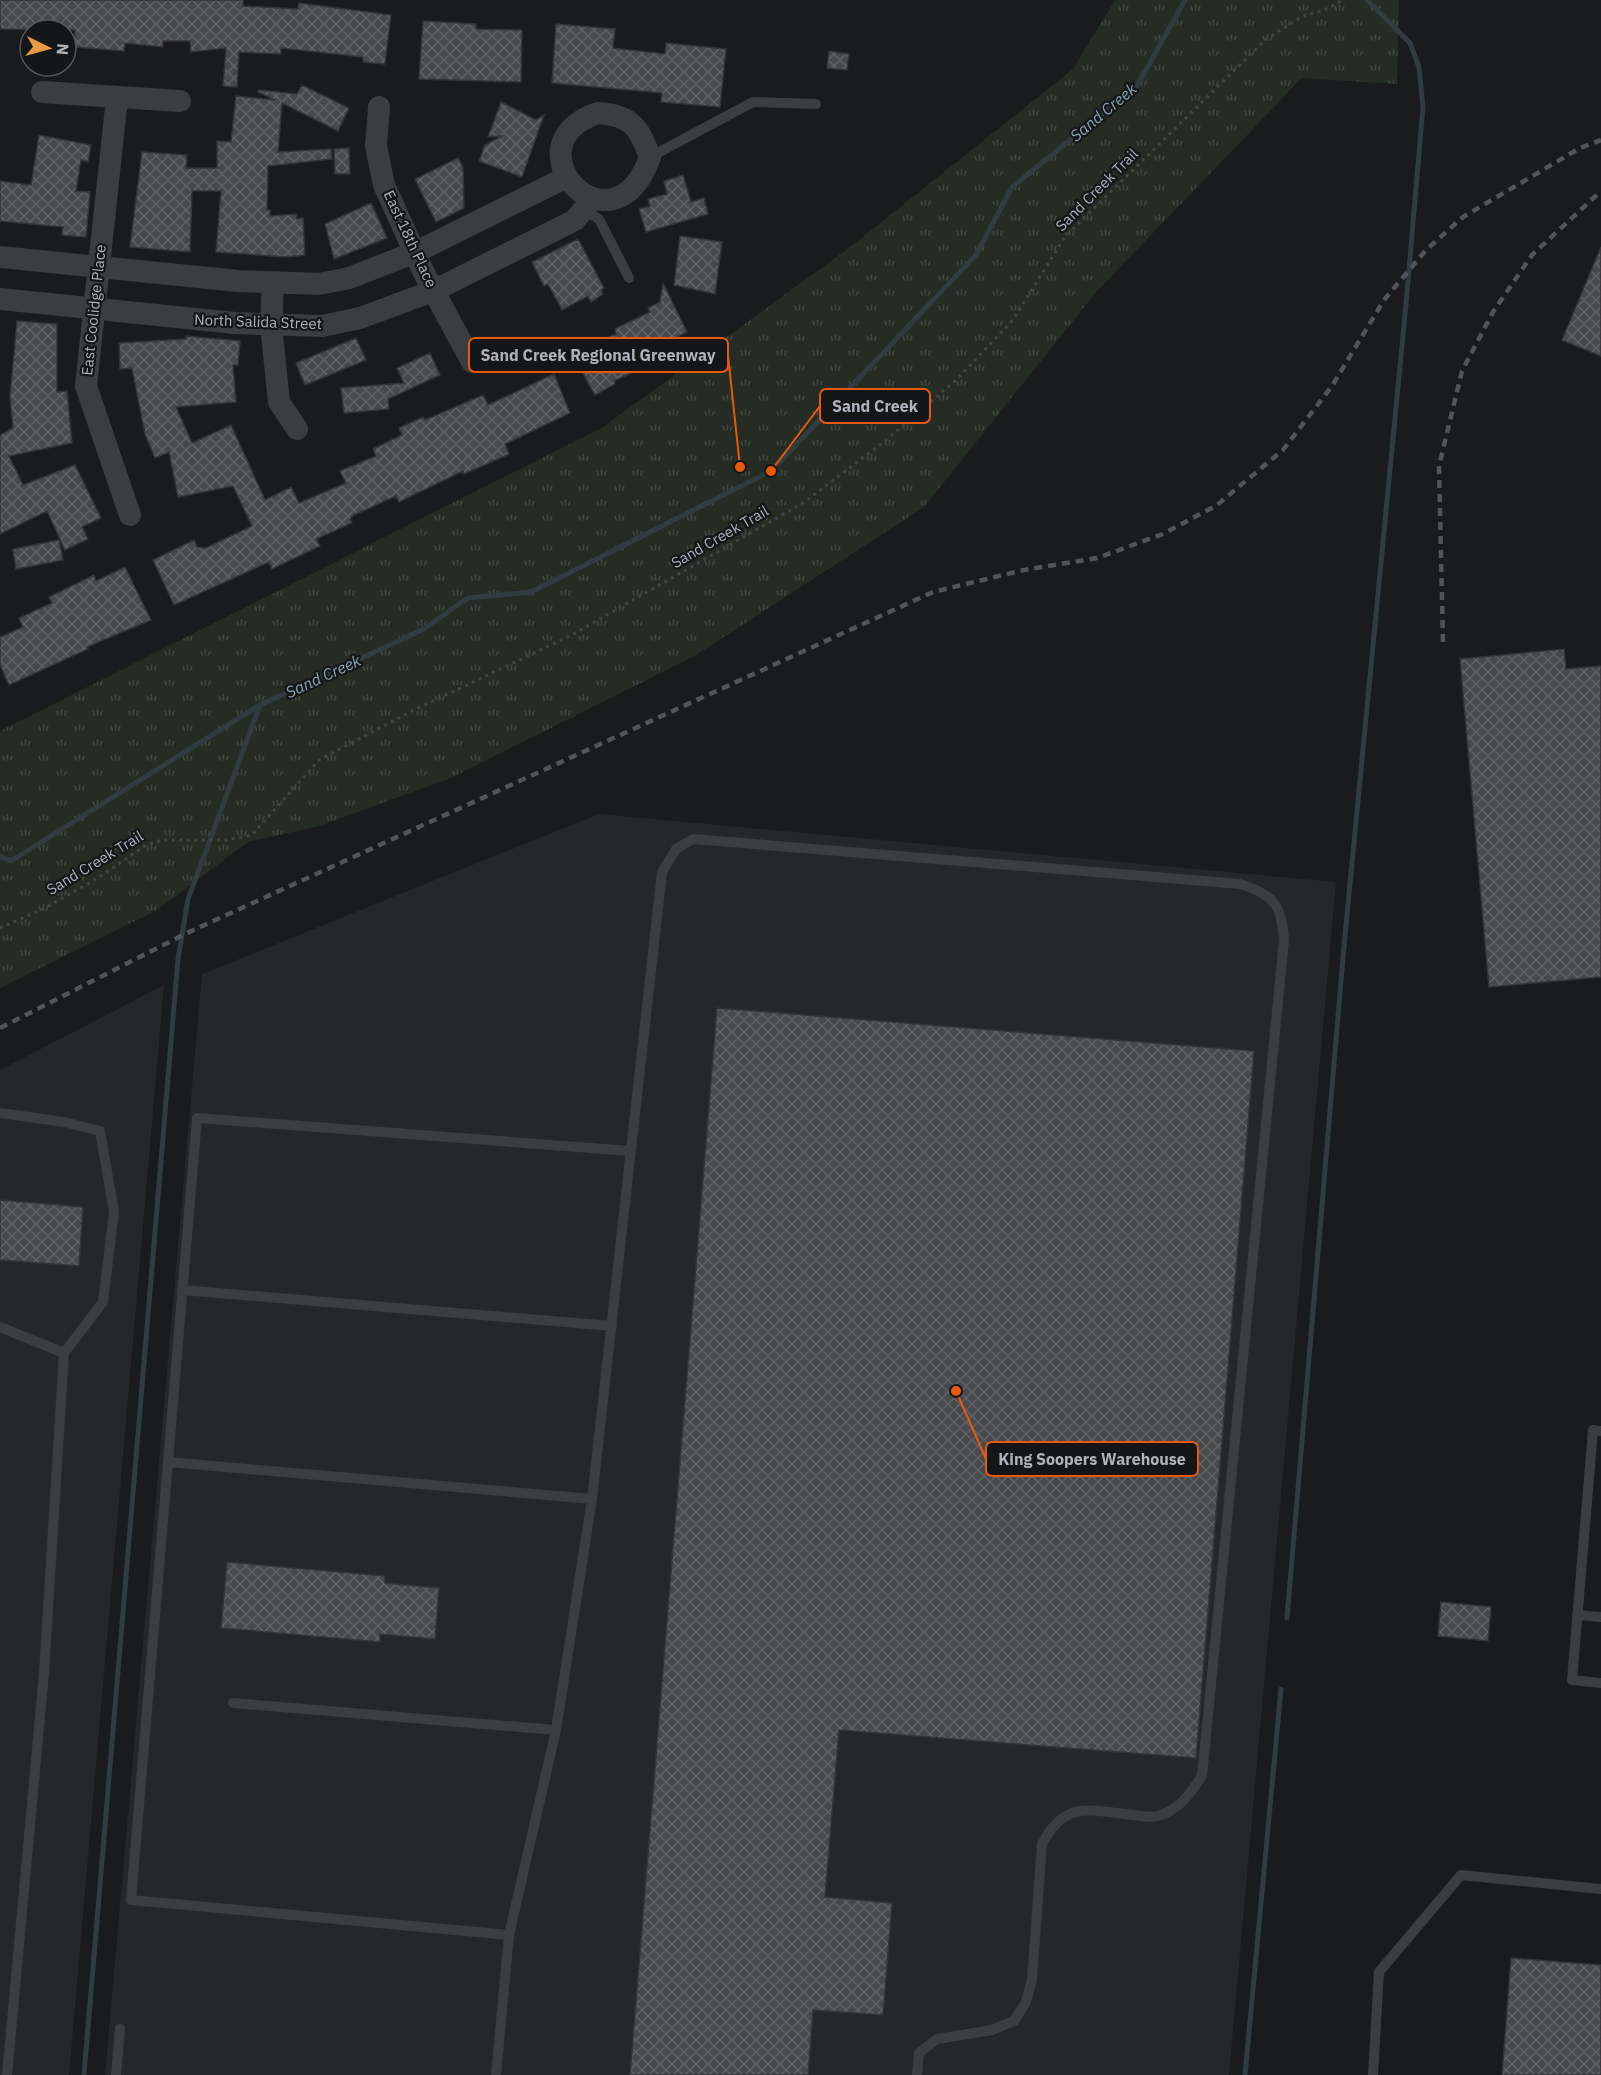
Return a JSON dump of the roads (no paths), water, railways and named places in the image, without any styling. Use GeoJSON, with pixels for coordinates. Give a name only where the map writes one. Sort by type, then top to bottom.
{"type":"FeatureCollection","features":[{"type":"Feature","properties":{"kind":"street"},"geometry":{"type":"LineString","coordinates":[[42,92],[180,100]]}},
{"type":"Feature","properties":{"kind":"street","name":"East Coolidge Place"},"geometry":{"type":"LineString","coordinates":[[117,98],[86,386],[130,515]]}},
{"type":"Feature","properties":{"kind":"street","name":"East 18th Place"},"geometry":{"type":"LineString","coordinates":[[379,107],[376,146],[384,185],[433,291],[472,362]]}},
{"type":"Feature","properties":{"kind":"street"},"geometry":{"type":"LineString","coordinates":[[587,204],[566,178],[560,162],[561,145],[569,130],[582,118],[598,113],[615,114],[630,122],[642,135],[650,157]]}},
{"type":"Feature","properties":{"kind":"street","name":"North Salida Street"},"geometry":{"type":"LineString","coordinates":[[0,299],[271,325],[322,326],[360,318],[433,291],[574,220],[587,204],[625,194],[638,183],[650,157]]}},
{"type":"Feature","properties":{"kind":"street"},"geometry":{"type":"LineString","coordinates":[[0,257],[273,283],[319,284],[349,278],[416,252],[566,178]]}},
{"type":"Feature","properties":{"kind":"street"},"geometry":{"type":"LineString","coordinates":[[273,283],[271,325],[279,402],[297,429]]}},
{"type":"Feature","properties":{"kind":"lane"},"geometry":{"type":"LineString","coordinates":[[650,157],[753,102],[816,104]]}},
{"type":"Feature","properties":{"kind":"lane"},"geometry":{"type":"LineString","coordinates":[[587,204],[598,219],[630,278]]}},
{"type":"Feature","properties":{"kind":"lane"},"geometry":{"type":"LineString","coordinates":[[496,2075],[509,1935],[556,1730],[592,1499],[662,872],[676,849],[693,839],[1240,884],[1260,890],[1274,901],[1283,916],[1283,951],[1202,1776],[1184,1802],[1157,1817],[1088,1811],[1066,1813],[1052,1826],[1042,1845],[1032,1979],[1026,2002],[1014,2021],[992,2030],[937,2039],[920,2053],[917,2075]]}},
{"type":"Feature","properties":{"kind":"lane"},"geometry":{"type":"LineString","coordinates":[[0,1113],[64,1122],[100,1131],[114,1212],[103,1302],[64,1353],[44,1673],[7,2075]]}},
{"type":"Feature","properties":{"kind":"lane"},"geometry":{"type":"LineString","coordinates":[[509,1935],[131,1900],[196,1118],[631,1151]]}},
{"type":"Feature","properties":{"kind":"lane"},"geometry":{"type":"LineString","coordinates":[[182,1290],[612,1326]]}},
{"type":"Feature","properties":{"kind":"lane"},"geometry":{"type":"LineString","coordinates":[[0,1327],[64,1353]]}},
{"type":"Feature","properties":{"kind":"lane"},"geometry":{"type":"LineString","coordinates":[[1601,1431],[1593,1430],[1572,1680],[1601,1683]]}},
{"type":"Feature","properties":{"kind":"lane"},"geometry":{"type":"LineString","coordinates":[[168,1462],[592,1499]]}},
{"type":"Feature","properties":{"kind":"lane"},"geometry":{"type":"LineString","coordinates":[[1577,1615],[1601,1617]]}},
{"type":"Feature","properties":{"kind":"lane"},"geometry":{"type":"LineString","coordinates":[[233,1703],[556,1730]]}},
{"type":"Feature","properties":{"kind":"lane"},"geometry":{"type":"LineString","coordinates":[[1373,2075],[1378,1972],[1461,1875],[1601,1889]]}},
{"type":"Feature","properties":{"kind":"lane"},"geometry":{"type":"LineString","coordinates":[[116,2075],[120,2029]]}},
{"type":"Feature","properties":{"kind":"waterway","name":"Sand Creek"},"geometry":{"type":"LineString","coordinates":[[0,856],[11,861],[260,705],[422,630],[468,598],[531,592],[771,471],[976,255],[1012,187],[1137,86],[1185,0]]}},
{"type":"Feature","properties":{"kind":"waterway"},"geometry":{"type":"LineString","coordinates":[[1287,1618],[1344,946],[1423,107],[1419,67],[1410,43],[1367,0]]}},
{"type":"Feature","properties":{"kind":"waterway"},"geometry":{"type":"LineString","coordinates":[[84,2075],[178,959],[188,899],[260,705]]}},
{"type":"Feature","properties":{"kind":"waterway"},"geometry":{"type":"LineString","coordinates":[[1245,2075],[1281,1689]]}},
{"type":"Feature","properties":{"kind":"railway"},"geometry":{"type":"LineString","coordinates":[[0,1028],[187,933],[933,592],[1024,570],[1097,558],[1163,534],[1217,505],[1283,450],[1332,386],[1384,300],[1426,250],[1463,217],[1580,148],[1601,140]]}},
{"type":"Feature","properties":{"kind":"railway"},"geometry":{"type":"LineString","coordinates":[[1443,642],[1439,466],[1462,371],[1493,312],[1532,255],[1601,191]]}},
{"type":"Feature","properties":{"kind":"place","name":"Sand Creek Regional Greenway"},"geometry":{"type":"Point","coordinates":[740,467]}},
{"type":"Feature","properties":{"kind":"place","name":"Sand Creek"},"geometry":{"type":"Point","coordinates":[771,471]}},
{"type":"Feature","properties":{"kind":"place","name":"King Soopers Warehouse"},"geometry":{"type":"Point","coordinates":[956,1391]}}]}
